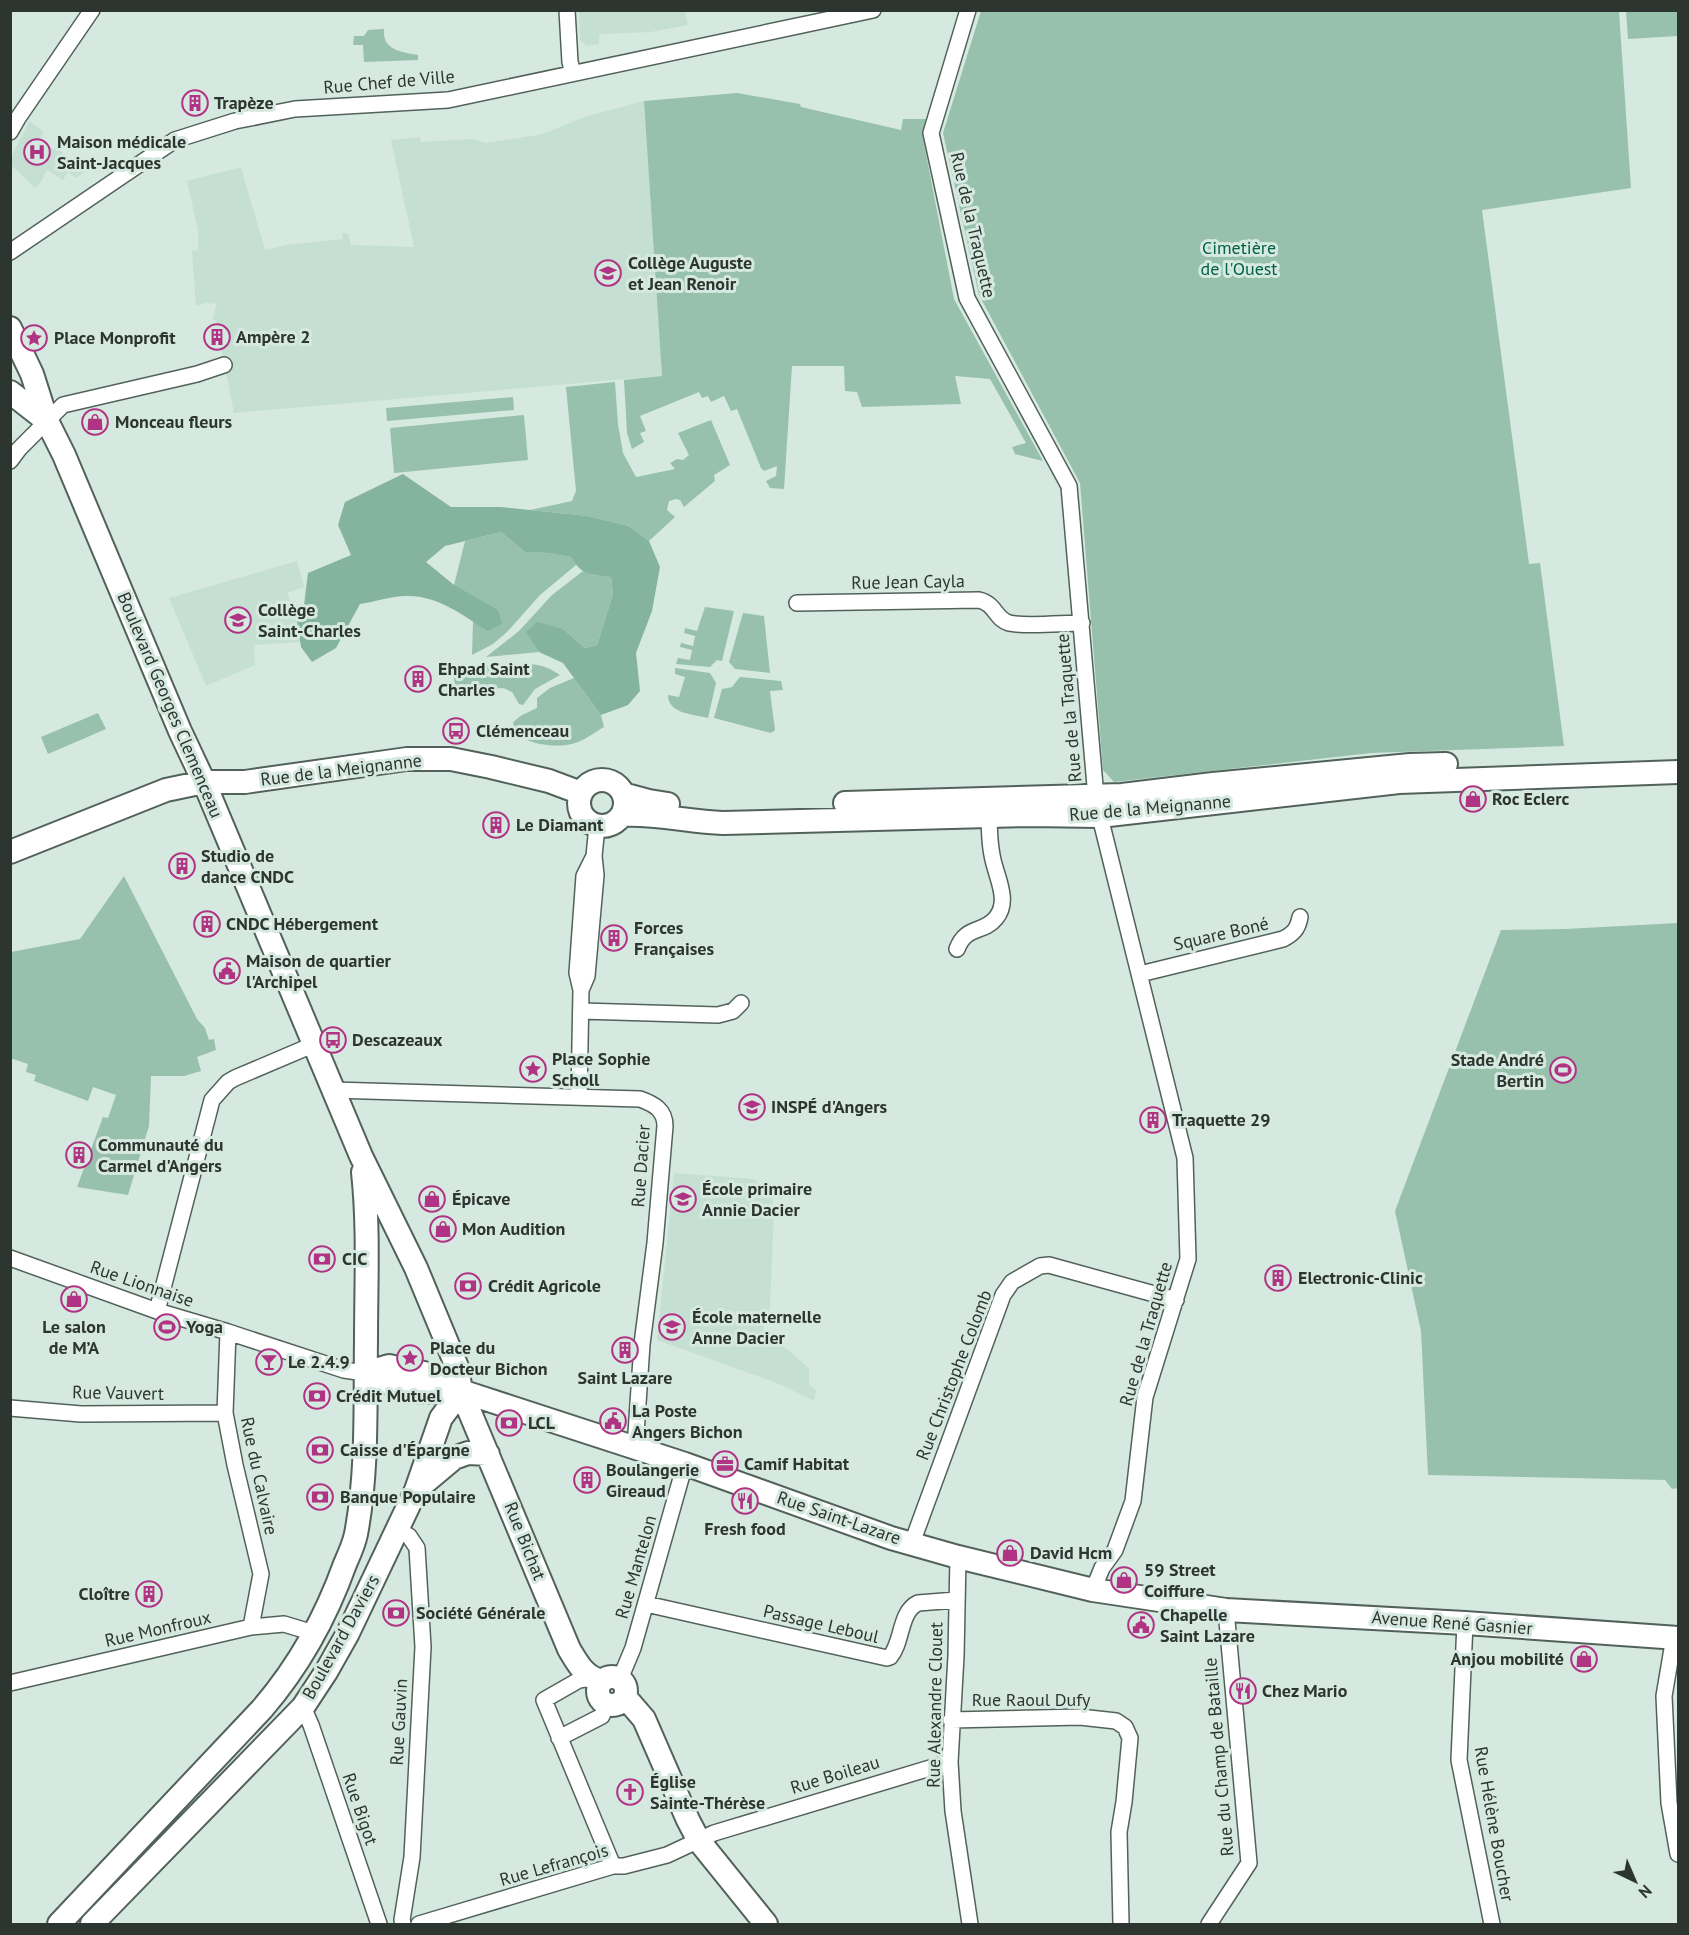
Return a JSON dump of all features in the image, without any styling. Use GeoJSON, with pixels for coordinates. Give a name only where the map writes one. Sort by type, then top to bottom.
{"type":"FeatureCollection","features":[{"type":"Feature","properties":{"kind":"main road"},"geometry":{"type":"LineString","coordinates":[[10,328],[32,374],[47,421]]}},
{"type":"Feature","properties":{"kind":"main road"},"geometry":{"type":"LineString","coordinates":[[10,392],[47,421]]}},
{"type":"Feature","properties":{"kind":"main road","name":"Boulevard Georges Clemenceau"},"geometry":{"type":"LineString","coordinates":[[47,421],[61,447],[361,1156],[416,1268],[457,1367],[461,1391]]}},
{"type":"Feature","properties":{"kind":"main road","name":"Rue de la Meignanne"},"geometry":{"type":"LineString","coordinates":[[10,852],[165,790],[204,782],[244,782],[407,759],[439,759],[491,767],[549,781],[581,793]]}},
{"type":"Feature","properties":{"kind":"main road","name":"Rue de la Meignanne"},"geometry":{"type":"LineString","coordinates":[[1099,806],[1410,765],[1678,759]]}},
{"type":"Feature","properties":{"kind":"main road","name":"Rue de la Meignanne"},"geometry":{"type":"LineString","coordinates":[[622,804],[648,815],[723,823],[989,807],[1099,806],[1395,782],[1678,772]]}},
{"type":"Feature","properties":{"kind":"main road"},"geometry":{"type":"LineString","coordinates":[[600,780],[616,785],[622,804],[618,820],[610,825],[597,826],[584,818],[579,801],[581,793],[590,783],[600,780]]}},
{"type":"Feature","properties":{"kind":"main road","name":"Boulevard Georges Clemenceau"},"geometry":{"type":"LineString","coordinates":[[361,1156],[367,1209],[365,1373]]}},
{"type":"Feature","properties":{"kind":"main road","name":"Rue Saint-Lazare"},"geometry":{"type":"LineString","coordinates":[[365,1373],[388,1366],[424,1373],[461,1391],[685,1464],[891,1538],[958,1557],[1093,1590],[1226,1610]]}},
{"type":"Feature","properties":{"kind":"main road","name":"Boulevard Daviers"},"geometry":{"type":"LineString","coordinates":[[59,1924],[285,1683],[314,1633],[337,1588],[355,1537],[362,1491],[365,1373]]}},
{"type":"Feature","properties":{"kind":"main road","name":"Boulevard Daviers"},"geometry":{"type":"LineString","coordinates":[[92,1924],[303,1707],[348,1633],[416,1490],[441,1418],[461,1391]]}},
{"type":"Feature","properties":{"kind":"main road","name":"Rue Bichat"},"geometry":{"type":"LineString","coordinates":[[461,1391],[569,1649],[584,1672],[609,1688],[644,1719],[699,1841],[766,1924]]}},
{"type":"Feature","properties":{"kind":"main road"},"geometry":{"type":"LineString","coordinates":[[416,1490],[454,1458],[468,1453],[488,1454]]}},
{"type":"Feature","properties":{"kind":"main road","name":"Avenue René Gasnier"},"geometry":{"type":"LineString","coordinates":[[1226,1610],[1465,1623],[1676,1638]]}},
{"type":"Feature","properties":{"kind":"street"},"geometry":{"type":"LineString","coordinates":[[10,132],[92,10]]}},
{"type":"Feature","properties":{"kind":"street"},"geometry":{"type":"LineString","coordinates":[[567,10],[570,62],[573,73]]}},
{"type":"Feature","properties":{"kind":"street","name":"Rue Chef de Ville"},"geometry":{"type":"LineString","coordinates":[[10,252],[180,138],[235,121],[323,107],[448,100],[873,10]]}},
{"type":"Feature","properties":{"kind":"street","name":"Rue de la Traquette"},"geometry":{"type":"LineString","coordinates":[[968,10],[931,133],[967,298],[1068,486],[1099,806],[1185,1158],[1188,1259],[1145,1397],[1133,1501],[1115,1550],[1102,1568],[1093,1590]]}},
{"type":"Feature","properties":{"kind":"street"},"geometry":{"type":"LineString","coordinates":[[10,461],[63,405],[109,396],[224,365]]}},
{"type":"Feature","properties":{"kind":"street","name":"Rue Jean Cayla"},"geometry":{"type":"LineString","coordinates":[[797,603],[979,600],[990,605],[999,617],[1011,624],[1082,623]]}},
{"type":"Feature","properties":{"kind":"street"},"geometry":{"type":"LineString","coordinates":[[957,949],[960,940],[966,934],[993,922],[1003,905],[1002,891],[991,853],[989,807]]}},
{"type":"Feature","properties":{"kind":"street"},"geometry":{"type":"LineString","coordinates":[[579,1097],[581,990],[587,976],[592,926],[597,826]]}},
{"type":"Feature","properties":{"kind":"street","name":"Square Boné"},"geometry":{"type":"LineString","coordinates":[[1140,974],[1283,939],[1295,931],[1300,918]]}},
{"type":"Feature","properties":{"kind":"street"},"geometry":{"type":"LineString","coordinates":[[581,1011],[718,1015],[733,1011],[741,1003]]}},
{"type":"Feature","properties":{"kind":"street"},"geometry":{"type":"LineString","coordinates":[[157,1311],[212,1100],[228,1082],[235,1078],[315,1044]]}},
{"type":"Feature","properties":{"kind":"street","name":"Rue Dacier"},"geometry":{"type":"LineString","coordinates":[[333,1090],[640,1099],[655,1105],[664,1115],[666,1126],[655,1243],[642,1344],[634,1448]]}},
{"type":"Feature","properties":{"kind":"street","name":"Rue Lionnaise"},"geometry":{"type":"LineString","coordinates":[[10,1258],[157,1311],[344,1370],[365,1373]]}},
{"type":"Feature","properties":{"kind":"street","name":"Rue Christophe Colomb"},"geometry":{"type":"LineString","coordinates":[[912,1543],[1004,1295],[1012,1282],[1040,1266],[1049,1265],[1176,1300]]}},
{"type":"Feature","properties":{"kind":"street","name":"Rue du Calvaire"},"geometry":{"type":"LineString","coordinates":[[228,1332],[225,1413],[261,1574],[251,1627]]}},
{"type":"Feature","properties":{"kind":"street","name":"Rue Vauvert"},"geometry":{"type":"LineString","coordinates":[[10,1408],[81,1414],[225,1413]]}},
{"type":"Feature","properties":{"kind":"street","name":"Rue Mantelon"},"geometry":{"type":"LineString","coordinates":[[609,1688],[633,1648],[685,1464]]}},
{"type":"Feature","properties":{"kind":"street","name":"Rue Gauvin"},"geometry":{"type":"LineString","coordinates":[[397,1530],[409,1536],[417,1548],[423,1647],[412,1857],[403,1924]]}},
{"type":"Feature","properties":{"kind":"street","name":"Rue Alexandre Clouet"},"geometry":{"type":"LineString","coordinates":[[958,1557],[956,1656],[950,1762],[953,1811],[970,1924]]}},
{"type":"Feature","properties":{"kind":"street","name":"Passage Leboul"},"geometry":{"type":"LineString","coordinates":[[646,1604],[886,1658],[890,1657],[894,1651],[907,1614],[913,1605],[956,1600]]}},
{"type":"Feature","properties":{"kind":"street","name":"Rue du Champ de Bataille"},"geometry":{"type":"LineString","coordinates":[[1209,1924],[1250,1863],[1226,1610]]}},
{"type":"Feature","properties":{"kind":"street","name":"Rue Hélène Boucher"},"geometry":{"type":"LineString","coordinates":[[1465,1623],[1459,1760],[1492,1924]]}},
{"type":"Feature","properties":{"kind":"street","name":"Rue Monfroux"},"geometry":{"type":"LineString","coordinates":[[10,1683],[251,1627],[284,1624],[314,1633]]}},
{"type":"Feature","properties":{"kind":"street"},"geometry":{"type":"LineString","coordinates":[[1676,1638],[1673,1681],[1664,1696],[1670,1803],[1678,1854]]}},
{"type":"Feature","properties":{"kind":"street"},"geometry":{"type":"LineString","coordinates":[[559,1738],[602,1716],[609,1688],[579,1680],[544,1700],[559,1738],[613,1866]]}},
{"type":"Feature","properties":{"kind":"street","name":"Rue Bigot"},"geometry":{"type":"LineString","coordinates":[[303,1707],[379,1924]]}},
{"type":"Feature","properties":{"kind":"street","name":"Rue Raoul Dufy"},"geometry":{"type":"LineString","coordinates":[[951,1720],[1080,1717],[1116,1721],[1125,1726],[1130,1738],[1119,1832],[1121,1924]]}},
{"type":"Feature","properties":{"kind":"street","name":"Rue Boileau"},"geometry":{"type":"LineString","coordinates":[[699,1841],[714,1833],[780,1812],[950,1762]]}},
{"type":"Feature","properties":{"kind":"street","name":"Rue Lefrançois"},"geometry":{"type":"LineString","coordinates":[[419,1924],[613,1866],[624,1866],[667,1855],[699,1841]]}},
{"type":"Feature","properties":{"kind":"street","name":"Boulevard Daviers"},"geometry":{"type":"LineString","coordinates":[[74,1924],[94,1888]]}},
{"type":"Feature","properties":{"kind":"shaded area"},"geometry":{"type":"Polygon","coordinates":[[[579,11],[685,11],[688,25],[651,32],[599,34],[599,44],[587,46],[580,40],[579,11]]]}},
{"type":"Feature","properties":{"kind":"shaded area"},"geometry":{"type":"Polygon","coordinates":[[[644,101],[662,376],[234,413],[221,348],[223,326],[216,325],[217,321],[213,320],[216,304],[206,303],[196,306],[192,251],[198,250],[198,230],[187,181],[241,167],[265,250],[285,245],[343,239],[342,233],[348,233],[351,245],[414,247],[391,140],[420,137],[421,142],[472,139],[486,143],[519,138],[543,134],[584,117],[644,101]]]}},
{"type":"Feature","properties":{"kind":"shaded area","name":"Maison médicale Saint-Jacques"},"geometry":{"type":"Polygon","coordinates":[[[29,121],[44,132],[39,141],[53,149],[56,148],[87,171],[76,178],[68,172],[63,180],[47,170],[35,188],[11,165],[11,158],[29,121]]]}},
{"type":"Feature","properties":{"kind":"shaded area","name":"Collège Saint-Charles"},"geometry":{"type":"Polygon","coordinates":[[[297,561],[304,587],[287,593],[301,626],[302,642],[254,645],[255,665],[206,686],[169,598],[297,561]]]}},
{"type":"Feature","properties":{"kind":"shaded area"},"geometry":{"type":"Polygon","coordinates":[[[674,1173],[754,1179],[771,1192],[774,1210],[770,1307],[763,1329],[809,1368],[809,1385],[816,1390],[814,1401],[779,1384],[657,1340],[674,1173]]]}},
{"type":"Feature","properties":{"kind":"green space","name":"Cimetière de l'Ouest"},"geometry":{"type":"Polygon","coordinates":[[[981,11],[1619,11],[1631,188],[1482,210],[1529,564],[1540,563],[1564,746],[1371,753],[1114,782],[1103,770],[1080,483],[979,295],[943,133],[981,11]]]}},
{"type":"Feature","properties":{"kind":"green space"},"geometry":{"type":"Polygon","coordinates":[[[1626,11],[1678,11],[1678,36],[1628,39],[1626,11]]]}},
{"type":"Feature","properties":{"kind":"green space"},"geometry":{"type":"Polygon","coordinates":[[[384,29],[384,36],[389,46],[399,51],[418,55],[418,60],[364,62],[363,45],[353,45],[354,36],[364,36],[368,30],[384,29]]]}},
{"type":"Feature","properties":{"kind":"green space"},"geometry":{"type":"Polygon","coordinates":[[[737,93],[800,104],[801,107],[901,130],[903,119],[926,119],[922,133],[954,299],[1043,461],[1015,454],[1012,447],[1026,443],[990,379],[955,376],[961,404],[862,407],[857,392],[845,391],[844,366],[792,366],[784,489],[770,488],[766,481],[776,476],[777,466],[764,471],[761,468],[737,409],[731,411],[724,396],[711,402],[708,396],[702,398],[699,392],[640,416],[646,431],[640,433],[644,442],[632,449],[627,433],[624,380],[662,376],[644,101],[737,93]]]}},
{"type":"Feature","properties":{"kind":"green space"},"geometry":{"type":"Polygon","coordinates":[[[615,382],[623,453],[636,477],[675,469],[670,463],[677,459],[683,460],[689,455],[678,433],[711,420],[730,465],[714,475],[715,481],[684,507],[680,500],[669,501],[667,510],[675,517],[649,541],[629,526],[588,516],[530,510],[572,501],[576,491],[566,387],[615,382]]]}},
{"type":"Feature","properties":{"kind":"green space"},"geometry":{"type":"Polygon","coordinates":[[[513,397],[514,410],[387,421],[386,408],[513,397]]]}},
{"type":"Feature","properties":{"kind":"green space"},"geometry":{"type":"Polygon","coordinates":[[[524,415],[528,460],[394,473],[390,428],[524,415]]]}},
{"type":"Feature","properties":{"kind":"green space"},"geometry":{"type":"Polygon","coordinates":[[[403,474],[451,507],[501,507],[588,516],[629,526],[649,541],[660,567],[652,611],[636,653],[640,691],[628,705],[601,715],[563,663],[539,652],[526,632],[537,622],[563,629],[585,648],[597,645],[613,594],[611,577],[583,571],[571,557],[525,552],[501,532],[445,546],[426,562],[454,585],[498,610],[502,624],[487,631],[439,602],[406,596],[389,598],[360,604],[336,648],[312,662],[301,647],[297,621],[304,605],[308,573],[351,555],[338,525],[345,502],[403,474]]]}},
{"type":"Feature","properties":{"kind":"green space"},"geometry":{"type":"Polygon","coordinates":[[[501,532],[525,552],[571,557],[576,565],[540,595],[507,632],[493,644],[472,655],[473,621],[487,631],[454,585],[465,541],[501,532]]]}},
{"type":"Feature","properties":{"kind":"green space"},"geometry":{"type":"Polygon","coordinates":[[[583,571],[593,575],[611,577],[613,594],[597,645],[585,648],[563,629],[527,632],[539,652],[486,657],[519,631],[552,595],[583,571]]]}},
{"type":"Feature","properties":{"kind":"green space"},"geometry":{"type":"Polygon","coordinates":[[[705,607],[734,611],[722,661],[717,660],[710,667],[676,664],[678,658],[690,660],[692,650],[680,647],[681,643],[693,646],[695,636],[684,633],[685,628],[697,631],[705,607]]]}},
{"type":"Feature","properties":{"kind":"green space"},"geometry":{"type":"Polygon","coordinates":[[[743,613],[764,616],[770,673],[735,669],[729,662],[743,613]]]}},
{"type":"Feature","properties":{"kind":"green space"},"geometry":{"type":"Polygon","coordinates":[[[495,664],[537,665],[560,675],[535,689],[523,705],[519,704],[512,692],[503,688],[456,692],[453,673],[495,664]]]}},
{"type":"Feature","properties":{"kind":"green space"},"geometry":{"type":"Polygon","coordinates":[[[675,668],[710,673],[716,683],[708,718],[682,712],[672,706],[668,695],[679,697],[685,677],[675,674],[675,668]]]}},
{"type":"Feature","properties":{"kind":"green space"},"geometry":{"type":"Polygon","coordinates":[[[740,677],[781,681],[783,690],[770,691],[775,730],[771,733],[714,718],[722,689],[732,687],[740,677]]]}},
{"type":"Feature","properties":{"kind":"green space"},"geometry":{"type":"Polygon","coordinates":[[[574,678],[601,715],[604,727],[579,742],[560,746],[536,743],[515,735],[513,722],[537,708],[537,698],[550,688],[574,678]]]}},
{"type":"Feature","properties":{"kind":"green space"},"geometry":{"type":"Polygon","coordinates":[[[98,713],[106,729],[48,754],[41,737],[98,713]]]}},
{"type":"Feature","properties":{"kind":"green space"},"geometry":{"type":"Polygon","coordinates":[[[124,876],[197,1019],[205,1028],[209,1040],[214,1039],[216,1050],[197,1057],[201,1071],[184,1076],[151,1076],[149,1126],[128,1195],[77,1187],[103,1117],[108,1118],[116,1095],[93,1087],[88,1101],[34,1081],[36,1075],[26,1072],[28,1064],[10,1058],[11,952],[80,939],[124,876]]]}},
{"type":"Feature","properties":{"kind":"green space","name":"Stade André Bertin"},"geometry":{"type":"Polygon","coordinates":[[[1678,923],[1678,1488],[1672,1489],[1665,1480],[1428,1475],[1421,1331],[1395,1211],[1501,930],[1678,923]]]}},
{"type":"Feature","properties":{"kind":"place","name":"Trapèze"},"geometry":{"type":"Point","coordinates":[195,103]}},
{"type":"Feature","properties":{"kind":"place","name":"Maison médicale Saint-Jacques"},"geometry":{"type":"Point","coordinates":[37,152]}},
{"type":"Feature","properties":{"kind":"place","name":"Collège Auguste et Jean Renoir"},"geometry":{"type":"Point","coordinates":[608,273]}},
{"type":"Feature","properties":{"kind":"place","name":"Ampère 2"},"geometry":{"type":"Point","coordinates":[217,337]}},
{"type":"Feature","properties":{"kind":"place","name":"Place Monprofit"},"geometry":{"type":"Point","coordinates":[34,338]}},
{"type":"Feature","properties":{"kind":"place","name":"Monceau fleurs"},"geometry":{"type":"Point","coordinates":[95,422]}},
{"type":"Feature","properties":{"kind":"place","name":"Collège Saint-Charles"},"geometry":{"type":"Point","coordinates":[238,620]}},
{"type":"Feature","properties":{"kind":"place","name":"Ehpad Saint Charles"},"geometry":{"type":"Point","coordinates":[418,679]}},
{"type":"Feature","properties":{"kind":"place","name":"Clémenceau"},"geometry":{"type":"Point","coordinates":[456,731]}},
{"type":"Feature","properties":{"kind":"place","name":"Roc Eclerc"},"geometry":{"type":"Point","coordinates":[1473,799]}},
{"type":"Feature","properties":{"kind":"place","name":"Le Diamant"},"geometry":{"type":"Point","coordinates":[496,825]}},
{"type":"Feature","properties":{"kind":"place","name":"Studio de dance CNDC"},"geometry":{"type":"Point","coordinates":[182,866]}},
{"type":"Feature","properties":{"kind":"place","name":"CNDC Hébergement"},"geometry":{"type":"Point","coordinates":[207,924]}},
{"type":"Feature","properties":{"kind":"place","name":"Forces Françaises"},"geometry":{"type":"Point","coordinates":[614,938]}},
{"type":"Feature","properties":{"kind":"place","name":"Maison de quartier l'Archipel"},"geometry":{"type":"Point","coordinates":[227,971]}},
{"type":"Feature","properties":{"kind":"place","name":"Descazeaux"},"geometry":{"type":"Point","coordinates":[333,1040]}},
{"type":"Feature","properties":{"kind":"place","name":"Place Sophie Scholl"},"geometry":{"type":"Point","coordinates":[533,1069]}},
{"type":"Feature","properties":{"kind":"place","name":"Stade André Bertin"},"geometry":{"type":"Point","coordinates":[1563,1070]}},
{"type":"Feature","properties":{"kind":"place","name":"INSPÉ d'Angers"},"geometry":{"type":"Point","coordinates":[752,1107]}},
{"type":"Feature","properties":{"kind":"place","name":"Traquette 29"},"geometry":{"type":"Point","coordinates":[1153,1120]}},
{"type":"Feature","properties":{"kind":"place","name":"Communauté du Carmel d'Angers"},"geometry":{"type":"Point","coordinates":[79,1155]}},
{"type":"Feature","properties":{"kind":"place","name":"Épicave"},"geometry":{"type":"Point","coordinates":[432,1199]}},
{"type":"Feature","properties":{"kind":"place","name":"École primaire Annie Dacier"},"geometry":{"type":"Point","coordinates":[683,1199]}},
{"type":"Feature","properties":{"kind":"place","name":"Mon Audition"},"geometry":{"type":"Point","coordinates":[443,1229]}},
{"type":"Feature","properties":{"kind":"place","name":"CIC"},"geometry":{"type":"Point","coordinates":[322,1259]}},
{"type":"Feature","properties":{"kind":"place","name":"Electronic-Clinic"},"geometry":{"type":"Point","coordinates":[1278,1278]}},
{"type":"Feature","properties":{"kind":"place","name":"Crédit Agricole"},"geometry":{"type":"Point","coordinates":[468,1286]}},
{"type":"Feature","properties":{"kind":"place","name":"Le salon de M’A"},"geometry":{"type":"Point","coordinates":[74,1299]}},
{"type":"Feature","properties":{"kind":"place","name":"Yoga"},"geometry":{"type":"Point","coordinates":[167,1327]}},
{"type":"Feature","properties":{"kind":"place","name":"École maternelle Anne Dacier"},"geometry":{"type":"Point","coordinates":[672,1327]}},
{"type":"Feature","properties":{"kind":"place","name":"Saint Lazare"},"geometry":{"type":"Point","coordinates":[625,1350]}},
{"type":"Feature","properties":{"kind":"place","name":"Place du Docteur Bichon"},"geometry":{"type":"Point","coordinates":[410,1358]}},
{"type":"Feature","properties":{"kind":"place","name":"Le 2.4.9"},"geometry":{"type":"Point","coordinates":[269,1362]}},
{"type":"Feature","properties":{"kind":"place","name":"Crédit Mutuel"},"geometry":{"type":"Point","coordinates":[317,1396]}},
{"type":"Feature","properties":{"kind":"place","name":"La Poste Angers Bichon"},"geometry":{"type":"Point","coordinates":[613,1421]}},
{"type":"Feature","properties":{"kind":"place","name":"LCL"},"geometry":{"type":"Point","coordinates":[509,1423]}},
{"type":"Feature","properties":{"kind":"place","name":"Caisse d'Épargne"},"geometry":{"type":"Point","coordinates":[320,1450]}},
{"type":"Feature","properties":{"kind":"place","name":"Camif Habitat"},"geometry":{"type":"Point","coordinates":[725,1464]}},
{"type":"Feature","properties":{"kind":"place","name":"Boulangerie Gireaud"},"geometry":{"type":"Point","coordinates":[587,1480]}},
{"type":"Feature","properties":{"kind":"place","name":"Banque Populaire"},"geometry":{"type":"Point","coordinates":[320,1497]}},
{"type":"Feature","properties":{"kind":"place","name":"Fresh food"},"geometry":{"type":"Point","coordinates":[745,1501]}},
{"type":"Feature","properties":{"kind":"place","name":"David Hcm"},"geometry":{"type":"Point","coordinates":[1010,1553]}},
{"type":"Feature","properties":{"kind":"place","name":"59 Street Coiffure"},"geometry":{"type":"Point","coordinates":[1124,1580]}},
{"type":"Feature","properties":{"kind":"place","name":"Cloître"},"geometry":{"type":"Point","coordinates":[149,1594]}},
{"type":"Feature","properties":{"kind":"place","name":"Société Générale"},"geometry":{"type":"Point","coordinates":[396,1613]}},
{"type":"Feature","properties":{"kind":"place","name":"Chapelle Saint Lazare"},"geometry":{"type":"Point","coordinates":[1141,1625]}},
{"type":"Feature","properties":{"kind":"place","name":"Anjou mobilité"},"geometry":{"type":"Point","coordinates":[1584,1659]}},
{"type":"Feature","properties":{"kind":"place","name":"Chez Mario"},"geometry":{"type":"Point","coordinates":[1243,1691]}},
{"type":"Feature","properties":{"kind":"place","name":"Église Sainte-Thérèse"},"geometry":{"type":"Point","coordinates":[630,1792]}}]}
